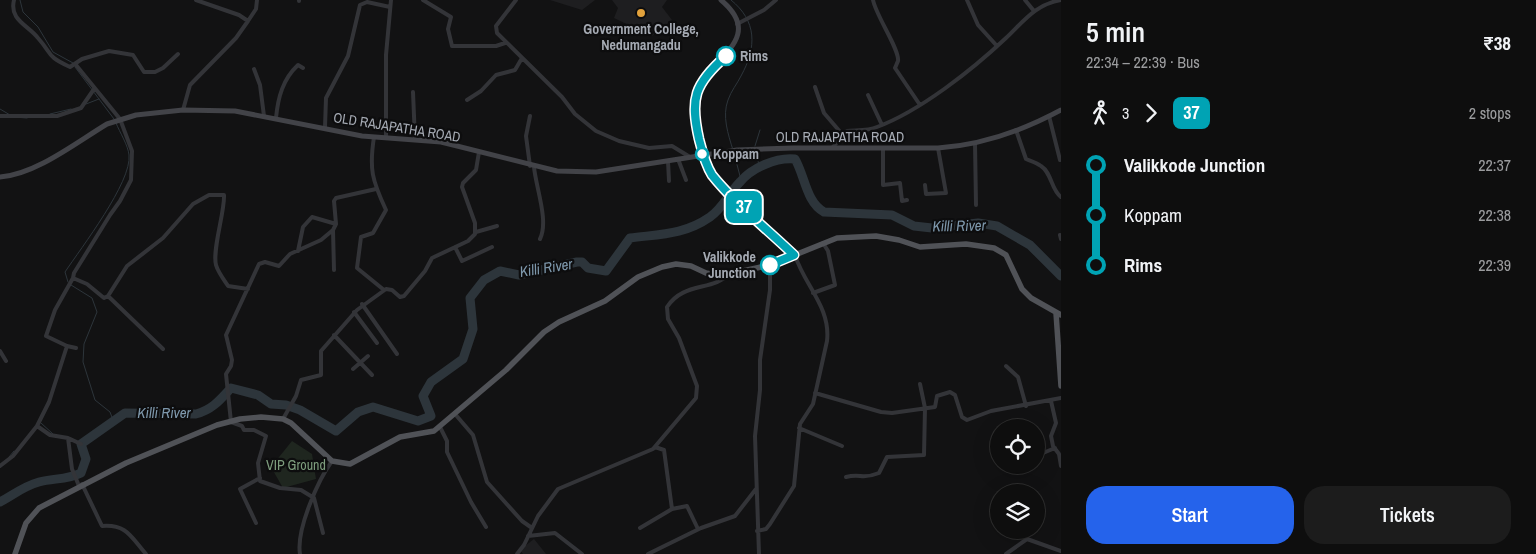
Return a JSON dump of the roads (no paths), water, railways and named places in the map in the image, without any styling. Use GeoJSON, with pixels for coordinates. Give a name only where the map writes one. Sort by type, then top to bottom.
{"type":"FeatureCollection","features":[{"type":"Feature","properties":{"kind":"main road"},"geometry":{"type":"LineString","coordinates":[[721,0],[735,15],[737,24],[736,40],[729,53],[711,69],[698,88],[694,100],[694,116],[703,157],[712,174],[721,184],[794,255]]}},
{"type":"Feature","properties":{"kind":"main road","name":"OLD RAJAPATHA ROAD"},"geometry":{"type":"LineString","coordinates":[[0,176],[14,176],[28,171],[119,119],[183,110],[235,111],[374,137],[440,142],[532,167],[557,171],[596,172],[703,157],[737,150],[938,148],[975,143],[1016,130],[1061,110]]}},
{"type":"Feature","properties":{"kind":"main road"},"geometry":{"type":"LineString","coordinates":[[15,554],[26,523],[32,514],[81,485],[185,438],[230,422],[261,417],[283,419],[291,423],[332,461],[350,464],[400,437],[426,433],[440,427],[465,403],[506,370],[544,332],[559,322],[605,301],[633,280],[662,267],[676,264],[691,266],[706,273],[717,275],[770,265],[836,238],[876,236],[899,240],[920,247],[966,244],[994,248],[1006,255],[1022,288],[1031,298],[1059,314],[1061,386]]}},
{"type":"Feature","properties":{"kind":"street"},"geometry":{"type":"LineString","coordinates":[[14,0],[14,13],[17,18],[38,38],[48,55],[70,67],[82,60],[116,51],[133,55],[144,72],[155,72],[178,54]]}},
{"type":"Feature","properties":{"kind":"street"},"geometry":{"type":"LineString","coordinates":[[196,0],[239,15],[248,21]]}},
{"type":"Feature","properties":{"kind":"street"},"geometry":{"type":"LineString","coordinates":[[183,110],[190,85],[236,38],[256,9],[258,0]]}},
{"type":"Feature","properties":{"kind":"street"},"geometry":{"type":"LineString","coordinates":[[386,138],[386,55],[391,0]]}},
{"type":"Feature","properties":{"kind":"street"},"geometry":{"type":"LineString","coordinates":[[423,0],[448,13],[451,17],[448,29],[452,46],[496,46],[505,42]]}},
{"type":"Feature","properties":{"kind":"street"},"geometry":{"type":"LineString","coordinates":[[516,0],[496,26],[497,33],[562,97],[576,114],[596,131],[619,141],[649,148],[672,146],[692,158]]}},
{"type":"Feature","properties":{"kind":"street"},"geometry":{"type":"LineString","coordinates":[[737,24],[754,16],[776,0]]}},
{"type":"Feature","properties":{"kind":"street"},"geometry":{"type":"LineString","coordinates":[[874,0],[877,15],[887,30],[898,58],[895,68],[920,105]]}},
{"type":"Feature","properties":{"kind":"street"},"geometry":{"type":"LineString","coordinates":[[967,0],[978,26],[997,46]]}},
{"type":"Feature","properties":{"kind":"street"},"geometry":{"type":"LineString","coordinates":[[1025,0],[1034,11]]}},
{"type":"Feature","properties":{"kind":"street"},"geometry":{"type":"LineString","coordinates":[[832,148],[842,134],[847,131],[872,129],[920,105],[997,46],[1034,11],[1042,5],[1059,0]]}},
{"type":"Feature","properties":{"kind":"street"},"geometry":{"type":"LineString","coordinates":[[325,127],[326,98],[348,56],[360,5],[366,2],[390,7]]}},
{"type":"Feature","properties":{"kind":"street"},"geometry":{"type":"LineString","coordinates":[[467,100],[481,91],[496,75],[515,70],[522,58]]}},
{"type":"Feature","properties":{"kind":"street"},"geometry":{"type":"LineString","coordinates":[[76,65],[93,90],[119,119],[132,151],[131,180],[120,201],[74,273],[72,281],[54,310],[46,333],[48,338],[76,348]]}},
{"type":"Feature","properties":{"kind":"street"},"geometry":{"type":"LineString","coordinates":[[276,118],[280,95],[286,80],[298,65],[303,68]]}},
{"type":"Feature","properties":{"kind":"street"},"geometry":{"type":"LineString","coordinates":[[254,69],[260,85],[264,116]]}},
{"type":"Feature","properties":{"kind":"street"},"geometry":{"type":"LineString","coordinates":[[815,87],[824,113],[842,134]]}},
{"type":"Feature","properties":{"kind":"street"},"geometry":{"type":"LineString","coordinates":[[0,116],[58,116],[81,108],[93,90]]}},
{"type":"Feature","properties":{"kind":"street"},"geometry":{"type":"LineString","coordinates":[[413,92],[415,140]]}},
{"type":"Feature","properties":{"kind":"street"},"geometry":{"type":"LineString","coordinates":[[868,95],[882,125]]}},
{"type":"Feature","properties":{"kind":"street"},"geometry":{"type":"LineString","coordinates":[[530,116],[526,136],[543,215],[543,231],[540,239]]}},
{"type":"Feature","properties":{"kind":"street"},"geometry":{"type":"LineString","coordinates":[[1049,116],[1060,160]]}},
{"type":"Feature","properties":{"kind":"street"},"geometry":{"type":"LineString","coordinates":[[1016,130],[1026,159],[1042,166],[1061,197]]}},
{"type":"Feature","properties":{"kind":"street"},"geometry":{"type":"LineString","coordinates":[[374,137],[370,164],[376,189],[386,213],[373,233],[361,237],[357,268],[384,290]]}},
{"type":"Feature","properties":{"kind":"street"},"geometry":{"type":"LineString","coordinates":[[975,143],[976,205]]}},
{"type":"Feature","properties":{"kind":"street"},"geometry":{"type":"LineString","coordinates":[[883,148],[883,185],[900,183],[902,200],[907,200]]}},
{"type":"Feature","properties":{"kind":"street"},"geometry":{"type":"LineString","coordinates":[[925,185],[926,194],[946,193],[938,148]]}},
{"type":"Feature","properties":{"kind":"street"},"geometry":{"type":"LineString","coordinates":[[283,419],[296,396],[301,380],[318,377],[321,373],[321,351],[362,304],[384,290],[392,290],[400,297],[404,296],[425,271],[432,258],[473,237],[476,232],[475,223],[462,187],[463,182],[476,170],[479,152]]}},
{"type":"Feature","properties":{"kind":"street"},"geometry":{"type":"LineString","coordinates":[[678,159],[686,180]]}},
{"type":"Feature","properties":{"kind":"street"},"geometry":{"type":"LineString","coordinates":[[668,161],[669,181]]}},
{"type":"Feature","properties":{"kind":"street"},"geometry":{"type":"LineString","coordinates":[[323,533],[314,498],[301,490],[280,488],[260,481],[258,464],[266,436],[254,430],[244,430],[242,426],[230,422],[226,374],[232,360],[226,335],[259,264],[266,262],[279,266],[290,254],[321,240],[333,230],[336,224],[335,200],[376,189]]}},
{"type":"Feature","properties":{"kind":"street"},"geometry":{"type":"LineString","coordinates":[[72,281],[87,284],[104,298],[108,296],[127,266],[163,238],[192,204],[217,193],[224,195],[224,198],[220,212],[215,264],[228,286],[248,289]]}},
{"type":"Feature","properties":{"kind":"street"},"geometry":{"type":"LineString","coordinates":[[298,251],[303,227],[312,217],[336,224]]}},
{"type":"Feature","properties":{"kind":"street"},"geometry":{"type":"LineString","coordinates":[[476,232],[497,226]]}},
{"type":"Feature","properties":{"kind":"street"},"geometry":{"type":"LineString","coordinates":[[333,230],[334,270]]}},
{"type":"Feature","properties":{"kind":"street"},"geometry":{"type":"LineString","coordinates":[[813,293],[835,285],[828,251],[823,243]]}},
{"type":"Feature","properties":{"kind":"street"},"geometry":{"type":"LineString","coordinates":[[455,247],[462,261],[492,247]]}},
{"type":"Feature","properties":{"kind":"street"},"geometry":{"type":"LineString","coordinates":[[757,531],[766,529],[794,486],[799,428],[810,410],[828,333],[823,308],[813,293],[794,255]]}},
{"type":"Feature","properties":{"kind":"street"},"geometry":{"type":"LineString","coordinates":[[759,554],[755,436],[760,390],[760,360],[770,290],[770,265]]}},
{"type":"Feature","properties":{"kind":"street"},"geometry":{"type":"LineString","coordinates":[[517,554],[558,489],[598,474],[655,447],[696,398],[697,386],[679,338],[668,319],[667,307],[677,295],[686,290],[719,281],[731,272]]}},
{"type":"Feature","properties":{"kind":"street"},"geometry":{"type":"LineString","coordinates":[[108,296],[163,349]]}},
{"type":"Feature","properties":{"kind":"street"},"geometry":{"type":"LineString","coordinates":[[362,304],[397,354]]}},
{"type":"Feature","properties":{"kind":"street"},"geometry":{"type":"LineString","coordinates":[[354,312],[377,344]]}},
{"type":"Feature","properties":{"kind":"street"},"geometry":{"type":"LineString","coordinates":[[334,335],[372,375]]}},
{"type":"Feature","properties":{"kind":"street"},"geometry":{"type":"LineString","coordinates":[[0,466],[13,456],[37,426],[49,402],[67,346]]}},
{"type":"Feature","properties":{"kind":"street"},"geometry":{"type":"LineString","coordinates":[[0,351],[6,361]]}},
{"type":"Feature","properties":{"kind":"street"},"geometry":{"type":"LineString","coordinates":[[353,369],[368,356]]}},
{"type":"Feature","properties":{"kind":"street"},"geometry":{"type":"LineString","coordinates":[[1006,366],[1018,377],[1026,406]]}},
{"type":"Feature","properties":{"kind":"street"},"geometry":{"type":"LineString","coordinates":[[846,477],[859,476],[867,478],[879,473],[885,460],[893,455],[924,455],[925,408],[920,384]]}},
{"type":"Feature","properties":{"kind":"street"},"geometry":{"type":"LineString","coordinates":[[814,393],[880,412],[892,413],[935,407],[937,396],[950,392],[955,395],[962,417],[966,420],[990,411],[1026,406],[1061,398]]}},
{"type":"Feature","properties":{"kind":"street"},"geometry":{"type":"LineString","coordinates":[[1051,401],[1056,423],[1051,436],[1059,454],[1061,466]]}},
{"type":"Feature","properties":{"kind":"street"},"geometry":{"type":"LineString","coordinates":[[455,414],[473,434],[487,482],[522,521],[532,528]]}},
{"type":"Feature","properties":{"kind":"street"},"geometry":{"type":"LineString","coordinates":[[37,426],[50,435],[68,438],[81,444]]}},
{"type":"Feature","properties":{"kind":"street"},"geometry":{"type":"LineString","coordinates":[[440,427],[447,441],[447,452],[471,502],[486,527]]}},
{"type":"Feature","properties":{"kind":"street"},"geometry":{"type":"LineString","coordinates":[[799,428],[842,446]]}},
{"type":"Feature","properties":{"kind":"street"},"geometry":{"type":"LineString","coordinates":[[68,438],[72,471],[102,526],[115,525],[123,528],[146,554]]}},
{"type":"Feature","properties":{"kind":"street"},"geometry":{"type":"LineString","coordinates":[[655,447],[664,450],[672,509]]}},
{"type":"Feature","properties":{"kind":"street"},"geometry":{"type":"LineString","coordinates":[[1045,452],[1055,448]]}},
{"type":"Feature","properties":{"kind":"street"},"geometry":{"type":"LineString","coordinates":[[300,554],[302,529],[322,475],[332,461]]}},
{"type":"Feature","properties":{"kind":"street"},"geometry":{"type":"LineString","coordinates":[[256,523],[240,489],[260,478]]}},
{"type":"Feature","properties":{"kind":"street"},"geometry":{"type":"LineString","coordinates":[[648,554],[698,529],[735,516],[756,490]]}},
{"type":"Feature","properties":{"kind":"street"},"geometry":{"type":"LineString","coordinates":[[640,528],[672,509],[687,506],[698,529]]}},
{"type":"Feature","properties":{"kind":"street"},"geometry":{"type":"LineString","coordinates":[[528,536],[555,533],[582,554]]}},
{"type":"Feature","properties":{"kind":"street"},"geometry":{"type":"LineString","coordinates":[[1006,554],[1026,539],[1061,551]]}},
{"type":"Feature","properties":{"kind":"waterway"},"geometry":{"type":"LineString","coordinates":[[20,0],[23,12],[38,27],[53,52],[73,63]]}},
{"type":"Feature","properties":{"kind":"waterway"},"geometry":{"type":"LineString","coordinates":[[731,0],[746,17],[752,35],[750,55],[726,106],[726,125],[733,150]]}},
{"type":"Feature","properties":{"kind":"waterway"},"geometry":{"type":"LineString","coordinates":[[75,67],[114,119]]}},
{"type":"Feature","properties":{"kind":"waterway"},"geometry":{"type":"LineString","coordinates":[[86,104],[99,99]]}},
{"type":"Feature","properties":{"kind":"waterway"},"geometry":{"type":"LineString","coordinates":[[0,109],[10,115]]}},
{"type":"Feature","properties":{"kind":"waterway"},"geometry":{"type":"LineString","coordinates":[[50,114],[71,109]]}},
{"type":"Feature","properties":{"kind":"waterway"},"geometry":{"type":"LineString","coordinates":[[14,117],[27,118]]}},
{"type":"Feature","properties":{"kind":"waterway"},"geometry":{"type":"LineString","coordinates":[[68,282],[65,272],[104,215],[123,181],[128,167],[129,155],[126,143],[116,123]]}},
{"type":"Feature","properties":{"kind":"waterway"},"geometry":{"type":"LineString","coordinates":[[755,146],[760,130]]}},
{"type":"Feature","properties":{"kind":"waterway"},"geometry":{"type":"LineString","coordinates":[[734,153],[741,180]]}},
{"type":"Feature","properties":{"kind":"waterway"},"geometry":{"type":"LineString","coordinates":[[757,154],[759,167]]}},
{"type":"Feature","properties":{"kind":"waterway","name":"Killi River"},"geometry":{"type":"LineString","coordinates":[[0,502],[23,488],[34,484],[81,473],[86,459],[81,444],[125,413],[196,414],[211,407],[231,388],[258,395],[271,404],[286,405],[300,410],[336,431],[358,412],[373,407],[418,421],[431,416],[423,396],[431,382],[463,359],[473,329],[470,298],[484,280],[500,271],[519,275],[577,262],[582,262],[588,268],[606,271],[630,238],[672,233],[700,223],[719,209],[736,186],[751,172],[765,164],[780,160],[795,159],[813,202],[824,212],[892,215],[914,226],[932,228],[978,223],[997,226],[1030,245],[1061,276]]}},
{"type":"Feature","properties":{"kind":"waterway"},"geometry":{"type":"LineString","coordinates":[[71,285],[92,298],[97,312],[84,344],[83,362],[95,400],[110,412],[113,420]]}},
{"type":"Feature","properties":{"kind":"waterway"},"geometry":{"type":"LineString","coordinates":[[41,423],[53,434]]}},
{"type":"Feature","properties":{"kind":"waterway"},"geometry":{"type":"LineString","coordinates":[[9,457],[14,451]]}},
{"type":"Feature","properties":{"kind":"place","name":"Government College, Nedumangadu"},"geometry":{"type":"Point","coordinates":[641,13]}},
{"type":"Feature","properties":{"kind":"place","name":"Rims"},"geometry":{"type":"Point","coordinates":[726,56]}},
{"type":"Feature","properties":{"kind":"place","name":"Koppam"},"geometry":{"type":"Point","coordinates":[702,154]}},
{"type":"Feature","properties":{"kind":"place","name":"Valikkode Junction"},"geometry":{"type":"Point","coordinates":[770,265]}},
{"type":"Feature","properties":{"kind":"park label","name":"VIP Ground"},"geometry":{"type":"Point","coordinates":[296,465]}}]}
